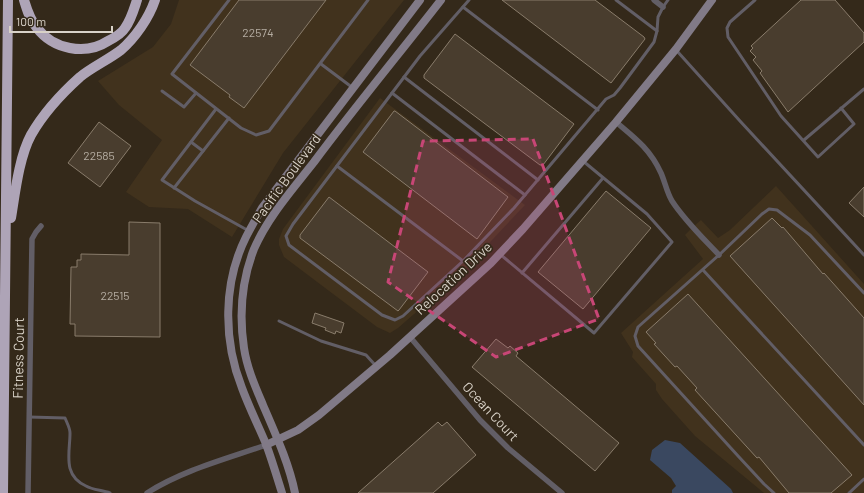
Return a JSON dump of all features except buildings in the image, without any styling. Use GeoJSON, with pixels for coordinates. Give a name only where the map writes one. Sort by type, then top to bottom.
{"type":"FeatureCollection","features":[{"type":"Feature","properties":{"kind":"highway"},"geometry":{"type":"LineString","coordinates":[[3,493],[8,0]]}},
{"type":"Feature","properties":{"kind":"highway"},"geometry":{"type":"LineString","coordinates":[[24,0],[36,28],[44,35],[61,46],[82,49],[94,48],[105,44],[125,29],[137,0]]}},
{"type":"Feature","properties":{"kind":"highway"},"geometry":{"type":"LineString","coordinates":[[6,247],[19,173],[24,153],[31,136],[45,115],[81,76],[121,49],[138,31],[153,7],[155,0]]}},
{"type":"Feature","properties":{"kind":"main road","name":"Pacific Boulevard"},"geometry":{"type":"LineString","coordinates":[[282,493],[266,445],[241,387],[231,348],[228,326],[228,307],[232,280],[239,254],[249,231],[262,208],[420,0]]}},
{"type":"Feature","properties":{"kind":"main road","name":"Pacific Boulevard"},"geometry":{"type":"LineString","coordinates":[[295,493],[287,463],[254,383],[244,349],[242,331],[242,301],[250,260],[273,215],[441,0]]}},
{"type":"Feature","properties":{"kind":"main road","name":"Relocation Drive"},"geometry":{"type":"LineString","coordinates":[[266,445],[306,425],[410,337],[470,283],[499,254],[616,122],[676,49],[712,0]]}},
{"type":"Feature","properties":{"kind":"street"},"geometry":{"type":"LineString","coordinates":[[654,0],[663,7]]}},
{"type":"Feature","properties":{"kind":"street"},"geometry":{"type":"LineString","coordinates":[[616,122],[644,146],[661,173],[672,201],[693,227],[719,255]]}},
{"type":"Feature","properties":{"kind":"street","name":"Fitness Court"},"geometry":{"type":"LineString","coordinates":[[28,493],[32,239],[41,226]]}},
{"type":"Feature","properties":{"kind":"street","name":"Ocean Court"},"geometry":{"type":"LineString","coordinates":[[410,337],[480,420],[508,448],[562,493]]}},
{"type":"Feature","properties":{"kind":"street","name":"Relocation Drive"},"geometry":{"type":"LineString","coordinates":[[147,493],[180,475],[266,445]]}},
{"type":"Feature","properties":{"kind":"lane"},"geometry":{"type":"LineString","coordinates":[[229,0],[172,74],[241,128],[256,135],[269,131],[368,0]]}},
{"type":"Feature","properties":{"kind":"lane"},"geometry":{"type":"LineString","coordinates":[[469,0],[420,56],[293,224],[286,236],[289,245],[382,315],[395,320],[403,316],[463,261],[526,195],[606,100],[614,95],[620,88],[654,42],[657,31],[658,17],[668,0]]}},
{"type":"Feature","properties":{"kind":"lane"},"geometry":{"type":"LineString","coordinates":[[616,0],[657,31]]}},
{"type":"Feature","properties":{"kind":"lane"},"geometry":{"type":"LineString","coordinates":[[755,0],[730,22],[727,28],[728,37],[781,116],[818,157],[854,124],[841,108]]}},
{"type":"Feature","properties":{"kind":"lane"},"geometry":{"type":"LineString","coordinates":[[463,7],[598,110]]}},
{"type":"Feature","properties":{"kind":"lane"},"geometry":{"type":"LineString","coordinates":[[676,49],[740,121],[864,255]]}},
{"type":"Feature","properties":{"kind":"lane"},"geometry":{"type":"LineString","coordinates":[[321,64],[353,88]]}},
{"type":"Feature","properties":{"kind":"lane"},"geometry":{"type":"LineString","coordinates":[[404,77],[538,180]]}},
{"type":"Feature","properties":{"kind":"lane"},"geometry":{"type":"LineString","coordinates":[[804,140],[864,89]]}},
{"type":"Feature","properties":{"kind":"lane"},"geometry":{"type":"LineString","coordinates":[[162,91],[184,107],[196,93]]}},
{"type":"Feature","properties":{"kind":"lane"},"geometry":{"type":"LineString","coordinates":[[392,93],[526,195]]}},
{"type":"Feature","properties":{"kind":"lane"},"geometry":{"type":"LineString","coordinates":[[216,109],[162,180],[195,202],[249,231]]}},
{"type":"Feature","properties":{"kind":"lane"},"geometry":{"type":"LineString","coordinates":[[174,188],[229,118]]}},
{"type":"Feature","properties":{"kind":"lane"},"geometry":{"type":"LineString","coordinates":[[191,142],[203,151]]}},
{"type":"Feature","properties":{"kind":"lane"},"geometry":{"type":"LineString","coordinates":[[499,254],[594,333],[672,242],[647,214],[582,160]]}},
{"type":"Feature","properties":{"kind":"lane"},"geometry":{"type":"LineString","coordinates":[[337,166],[463,261]]}},
{"type":"Feature","properties":{"kind":"lane"},"geometry":{"type":"LineString","coordinates":[[522,273],[603,178]]}},
{"type":"Feature","properties":{"kind":"lane"},"geometry":{"type":"LineString","coordinates":[[774,493],[739,457],[638,346],[635,336],[638,327],[703,270],[762,214],[770,209],[777,210],[810,235],[864,293]]}},
{"type":"Feature","properties":{"kind":"lane"},"geometry":{"type":"LineString","coordinates":[[703,270],[864,446]]}},
{"type":"Feature","properties":{"kind":"lane"},"geometry":{"type":"LineString","coordinates":[[279,321],[321,340],[366,355],[376,366]]}},
{"type":"Feature","properties":{"kind":"lane"},"geometry":{"type":"LineString","coordinates":[[29,417],[65,418],[70,431],[68,462],[70,470],[77,480],[85,486],[96,492],[110,493]]}},
{"type":"Feature","properties":{"kind":"lane"},"geometry":{"type":"LineString","coordinates":[[849,493],[864,479]]}},
{"type":"Feature","properties":{"kind":"highlighted area"},"geometry":{"type":"Polygon","coordinates":[[[533,139],[599,319],[496,357],[388,282],[423,141],[533,139]]]}},
{"type":"Feature","properties":{"kind":"shaded area"},"geometry":{"type":"Polygon","coordinates":[[[179,0],[404,0],[283,153],[232,237],[188,209],[149,207],[126,192],[162,140],[119,105],[98,81],[153,47],[171,24],[179,0]]]}},
{"type":"Feature","properties":{"kind":"shaded area"},"geometry":{"type":"Polygon","coordinates":[[[380,98],[525,205],[461,273],[398,328],[390,333],[377,327],[284,257],[279,245],[279,239],[283,229],[380,98]]]}},
{"type":"Feature","properties":{"kind":"shaded area"},"geometry":{"type":"Polygon","coordinates":[[[776,186],[864,284],[864,493],[764,493],[695,436],[662,399],[656,390],[656,384],[632,357],[633,352],[621,333],[703,259],[685,235],[693,227],[701,220],[718,238],[730,230],[776,186]]]}},
{"type":"Feature","properties":{"kind":"water"},"geometry":{"type":"Polygon","coordinates":[[[665,440],[680,443],[731,489],[733,493],[672,493],[672,490],[676,486],[671,478],[650,460],[652,450],[665,440]]]}}]}
